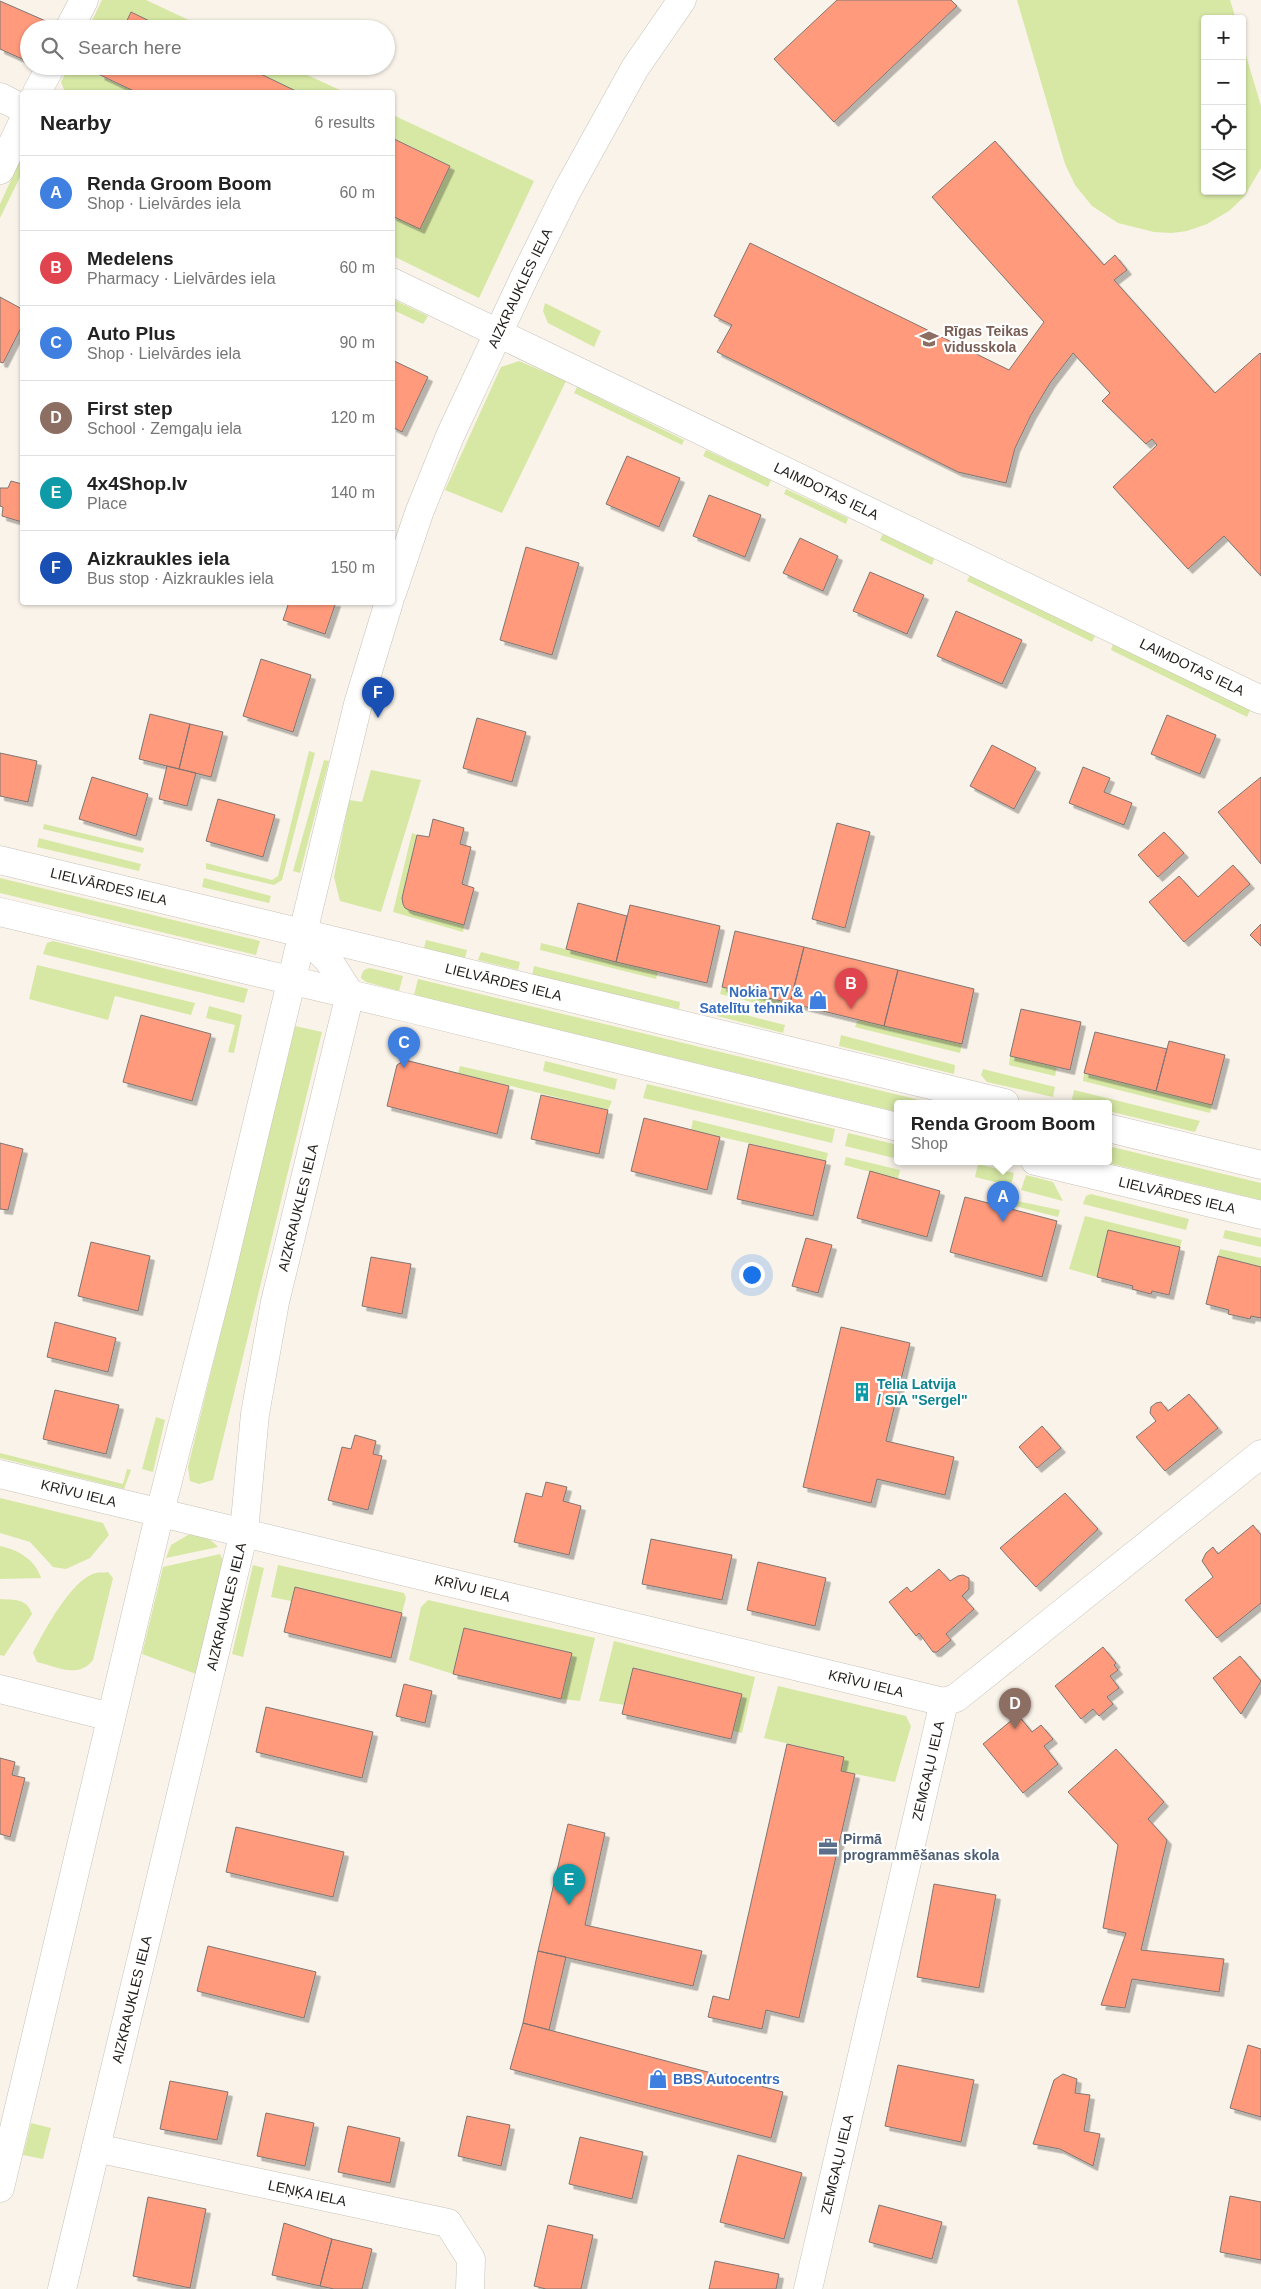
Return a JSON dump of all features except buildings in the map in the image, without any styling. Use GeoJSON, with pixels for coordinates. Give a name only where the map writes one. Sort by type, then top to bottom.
{"type":"FeatureCollection","features":[{"type":"Feature","properties":{"kind":"street"},"geometry":{"type":"LineString","coordinates":[[74,20],[84,0]]}},
{"type":"Feature","properties":{"kind":"street","name":"AIZKRAUKLES IELA"},"geometry":{"type":"LineString","coordinates":[[395,584],[419,513],[450,436],[498,332],[567,191],[635,68],[682,0]]}},
{"type":"Feature","properties":{"kind":"street"},"geometry":{"type":"LineString","coordinates":[[38,90],[46,75]]}},
{"type":"Feature","properties":{"kind":"street"},"geometry":{"type":"LineString","coordinates":[[0,97],[20,107]]}},
{"type":"Feature","properties":{"kind":"street"},"geometry":{"type":"LineString","coordinates":[[0,170],[20,128]]}},
{"type":"Feature","properties":{"kind":"street","name":"LAIMDOTAS IELA"},"geometry":{"type":"LineString","coordinates":[[395,283],[1261,700]]}},
{"type":"Feature","properties":{"kind":"street"},"geometry":{"type":"LineString","coordinates":[[0,2188],[160,1512],[217,1290],[358,704],[388,605]]}},
{"type":"Feature","properties":{"kind":"street","name":"LIELVĀRDES IELA"},"geometry":{"type":"LineString","coordinates":[[0,860],[994,1100]]}},
{"type":"Feature","properties":{"kind":"street"},"geometry":{"type":"LineString","coordinates":[[0,912],[350,994],[894,1126]]}},
{"type":"Feature","properties":{"kind":"street"},"geometry":{"type":"LineString","coordinates":[[302,933],[329,961],[350,994]]}},
{"type":"Feature","properties":{"kind":"street","name":"AIZKRAUKLES IELA"},"geometry":{"type":"LineString","coordinates":[[62,2289],[244,1532],[255,1414],[275,1302],[350,994]]}},
{"type":"Feature","properties":{"kind":"street"},"geometry":{"type":"LineString","coordinates":[[1112,1129],[1261,1165]]}},
{"type":"Feature","properties":{"kind":"street","name":"LIELVĀRDES IELA"},"geometry":{"type":"LineString","coordinates":[[1053,1165],[1261,1215]]}},
{"type":"Feature","properties":{"kind":"street","name":"ZEMGAĻU IELA"},"geometry":{"type":"LineString","coordinates":[[808,2289],[944,1702],[956,1698],[1013,1654],[1261,1454]]}},
{"type":"Feature","properties":{"kind":"street","name":"KRĪVU IELA"},"geometry":{"type":"LineString","coordinates":[[0,1474],[944,1702]]}},
{"type":"Feature","properties":{"kind":"street"},"geometry":{"type":"LineString","coordinates":[[0,1689],[111,1717]]}},
{"type":"Feature","properties":{"kind":"street","name":"LEŅĶA IELA"},"geometry":{"type":"LineString","coordinates":[[96,2148],[448,2223],[471,2259],[470,2289]]}},
{"type":"Feature","properties":{"kind":"green space"},"geometry":{"type":"Polygon","coordinates":[[[102,0],[146,0],[189,20],[147,20],[131,12],[127,20],[92,20],[102,0]]]}},
{"type":"Feature","properties":{"kind":"green space"},"geometry":{"type":"Polygon","coordinates":[[[1017,0],[1230,0],[1235,15],[1201,15],[1201,195],[1245,195],[1244,197],[1229,211],[1207,224],[1187,231],[1172,233],[1154,232],[1118,223],[1092,206],[1075,185],[1065,164],[1017,0]]]}},
{"type":"Feature","properties":{"kind":"green space"},"geometry":{"type":"Polygon","coordinates":[[[1246,55],[1261,106],[1261,168],[1246,194],[1246,55]]]}},
{"type":"Feature","properties":{"kind":"green space"},"geometry":{"type":"Polygon","coordinates":[[[64,75],[100,75],[132,90],[64,90],[61,82],[64,75]]]}},
{"type":"Feature","properties":{"kind":"green space"},"geometry":{"type":"Polygon","coordinates":[[[263,75],[307,75],[340,90],[294,90],[263,75]]]}},
{"type":"Feature","properties":{"kind":"green space"},"geometry":{"type":"Polygon","coordinates":[[[395,116],[534,181],[479,298],[395,257],[395,217],[420,229],[450,166],[395,139],[395,116]]]}},
{"type":"Feature","properties":{"kind":"green space"},"geometry":{"type":"Polygon","coordinates":[[[20,160],[20,177],[0,218],[0,204],[20,160]]]}},
{"type":"Feature","properties":{"kind":"green space"},"geometry":{"type":"Polygon","coordinates":[[[395,300],[428,316],[423,324],[395,311],[395,300]]]}},
{"type":"Feature","properties":{"kind":"green space"},"geometry":{"type":"Polygon","coordinates":[[[545,303],[601,331],[594,347],[548,323],[543,311],[545,303]]]}},
{"type":"Feature","properties":{"kind":"green space"},"geometry":{"type":"Polygon","coordinates":[[[519,361],[566,381],[502,513],[445,490],[501,367],[519,361]]]}},
{"type":"Feature","properties":{"kind":"green space"},"geometry":{"type":"Polygon","coordinates":[[[577,387],[684,440],[682,445],[574,393],[577,387]]]}},
{"type":"Feature","properties":{"kind":"green space"},"geometry":{"type":"Polygon","coordinates":[[[706,450],[771,480],[768,487],[703,456],[706,450]]]}},
{"type":"Feature","properties":{"kind":"green space"},"geometry":{"type":"Polygon","coordinates":[[[786,489],[848,518],[846,524],[784,494],[786,489]]]}},
{"type":"Feature","properties":{"kind":"green space"},"geometry":{"type":"Polygon","coordinates":[[[883,534],[934,559],[932,565],[880,540],[883,534]]]}},
{"type":"Feature","properties":{"kind":"green space"},"geometry":{"type":"Polygon","coordinates":[[[970,575],[1095,636],[1092,642],[967,581],[970,575]]]}},
{"type":"Feature","properties":{"kind":"green space"},"geometry":{"type":"Polygon","coordinates":[[[1113,644],[1250,710],[1247,717],[1111,650],[1113,644]]]}},
{"type":"Feature","properties":{"kind":"green space"},"geometry":{"type":"Polygon","coordinates":[[[309,751],[315,753],[282,880],[274,885],[206,869],[206,863],[272,880],[278,876],[309,751]]]}},
{"type":"Feature","properties":{"kind":"green space"},"geometry":{"type":"Polygon","coordinates":[[[324,760],[329,761],[300,873],[293,871],[324,760]]]}},
{"type":"Feature","properties":{"kind":"green space"},"geometry":{"type":"Polygon","coordinates":[[[371,770],[421,780],[381,912],[340,901],[334,877],[349,800],[362,802],[371,770]]]}},
{"type":"Feature","properties":{"kind":"green space"},"geometry":{"type":"Polygon","coordinates":[[[44,824],[144,848],[143,853],[43,829],[44,824]]]}},
{"type":"Feature","properties":{"kind":"green space"},"geometry":{"type":"Polygon","coordinates":[[[412,833],[417,835],[402,898],[405,908],[464,925],[463,932],[393,912],[412,833]]]}},
{"type":"Feature","properties":{"kind":"green space"},"geometry":{"type":"Polygon","coordinates":[[[39,838],[141,864],[139,871],[37,847],[39,838]]]}},
{"type":"Feature","properties":{"kind":"green space"},"geometry":{"type":"Polygon","coordinates":[[[0,878],[260,941],[256,955],[0,893],[0,878]]]}},
{"type":"Feature","properties":{"kind":"green space"},"geometry":{"type":"Polygon","coordinates":[[[204,878],[271,896],[269,903],[202,887],[204,878]]]}},
{"type":"Feature","properties":{"kind":"green space"},"geometry":{"type":"Polygon","coordinates":[[[426,940],[467,950],[465,958],[424,948],[426,940]]]}},
{"type":"Feature","properties":{"kind":"green space"},"geometry":{"type":"Polygon","coordinates":[[[53,941],[248,989],[244,1003],[43,954],[47,943],[53,941]]]}},
{"type":"Feature","properties":{"kind":"green space"},"geometry":{"type":"Polygon","coordinates":[[[541,943],[658,972],[656,979],[540,950],[541,943]]]}},
{"type":"Feature","properties":{"kind":"green space"},"geometry":{"type":"Polygon","coordinates":[[[481,952],[520,962],[518,970],[478,960],[481,952]]]}},
{"type":"Feature","properties":{"kind":"green space"},"geometry":{"type":"Polygon","coordinates":[[[37,965],[195,1003],[191,1015],[115,996],[108,1020],[29,999],[37,965]]]}},
{"type":"Feature","properties":{"kind":"green space"},"geometry":{"type":"Polygon","coordinates":[[[534,966],[680,1002],[679,1009],[532,976],[534,966]]]}},
{"type":"Feature","properties":{"kind":"green space"},"geometry":{"type":"Polygon","coordinates":[[[370,968],[403,976],[399,991],[366,982],[361,978],[362,974],[370,968]]]}},
{"type":"Feature","properties":{"kind":"green space"},"geometry":{"type":"Polygon","coordinates":[[[418,979],[920,1100],[894,1100],[894,1111],[414,995],[418,979]]]}},
{"type":"Feature","properties":{"kind":"green space"},"geometry":{"type":"Polygon","coordinates":[[[722,987],[790,1003],[788,1011],[720,994],[722,987]]]}},
{"type":"Feature","properties":{"kind":"green space"},"geometry":{"type":"Polygon","coordinates":[[[209,1006],[242,1015],[234,1053],[228,1052],[235,1025],[206,1018],[209,1006]]]}},
{"type":"Feature","properties":{"kind":"green space"},"geometry":{"type":"Polygon","coordinates":[[[718,1008],[785,1025],[783,1033],[717,1016],[718,1008]]]}},
{"type":"Feature","properties":{"kind":"green space"},"geometry":{"type":"Polygon","coordinates":[[[858,1020],[962,1044],[960,1053],[855,1027],[858,1020]]]}},
{"type":"Feature","properties":{"kind":"green space"},"geometry":{"type":"Polygon","coordinates":[[[295,1026],[322,1032],[213,1480],[199,1484],[190,1481],[188,1467],[295,1026]]]}},
{"type":"Feature","properties":{"kind":"green space"},"geometry":{"type":"Polygon","coordinates":[[[841,1035],[955,1065],[954,1074],[839,1046],[841,1035]]]}},
{"type":"Feature","properties":{"kind":"green space"},"geometry":{"type":"Polygon","coordinates":[[[1010,1056],[1057,1067],[1055,1076],[1009,1065],[1010,1056]]]}},
{"type":"Feature","properties":{"kind":"green space"},"geometry":{"type":"Polygon","coordinates":[[[545,1061],[617,1079],[615,1090],[543,1071],[545,1061]]]}},
{"type":"Feature","properties":{"kind":"green space"},"geometry":{"type":"Polygon","coordinates":[[[460,1066],[612,1101],[608,1110],[458,1073],[460,1066]]]}},
{"type":"Feature","properties":{"kind":"green space"},"geometry":{"type":"Polygon","coordinates":[[[983,1069],[1055,1087],[1053,1097],[987,1082],[981,1075],[983,1069]]]}},
{"type":"Feature","properties":{"kind":"green space"},"geometry":{"type":"Polygon","coordinates":[[[1084,1073],[1212,1105],[1210,1113],[1083,1081],[1084,1073]]]}},
{"type":"Feature","properties":{"kind":"green space"},"geometry":{"type":"Polygon","coordinates":[[[647,1084],[835,1129],[832,1143],[643,1098],[647,1084]]]}},
{"type":"Feature","properties":{"kind":"green space"},"geometry":{"type":"Polygon","coordinates":[[[1074,1090],[1200,1121],[1195,1132],[1112,1112],[1112,1100],[1072,1099],[1074,1090]]]}},
{"type":"Feature","properties":{"kind":"green space"},"geometry":{"type":"Polygon","coordinates":[[[693,1120],[828,1153],[826,1161],[691,1130],[693,1120]]]}},
{"type":"Feature","properties":{"kind":"green space"},"geometry":{"type":"Polygon","coordinates":[[[848,1133],[894,1144],[894,1158],[845,1146],[848,1133]]]}},
{"type":"Feature","properties":{"kind":"green space"},"geometry":{"type":"Polygon","coordinates":[[[1112,1147],[1261,1183],[1261,1200],[1112,1164],[1112,1147]]]}},
{"type":"Feature","properties":{"kind":"green space"},"geometry":{"type":"Polygon","coordinates":[[[846,1157],[900,1170],[898,1179],[844,1165],[846,1157]]]}},
{"type":"Feature","properties":{"kind":"green space"},"geometry":{"type":"Polygon","coordinates":[[[978,1165],[1014,1173],[1011,1186],[975,1177],[978,1165]]]}},
{"type":"Feature","properties":{"kind":"green space"},"geometry":{"type":"Polygon","coordinates":[[[1026,1175],[1053,1182],[1063,1201],[1021,1190],[1026,1175]]]}},
{"type":"Feature","properties":{"kind":"green space"},"geometry":{"type":"Polygon","coordinates":[[[1091,1194],[1189,1219],[1186,1230],[1083,1204],[1086,1196],[1091,1194]]]}},
{"type":"Feature","properties":{"kind":"green space"},"geometry":{"type":"Polygon","coordinates":[[[1017,1201],[1060,1210],[1058,1217],[1015,1206],[1017,1201]]]}},
{"type":"Feature","properties":{"kind":"green space"},"geometry":{"type":"Polygon","coordinates":[[[1085,1216],[1182,1240],[1180,1247],[1108,1230],[1097,1277],[1069,1269],[1085,1216]]]}},
{"type":"Feature","properties":{"kind":"green space"},"geometry":{"type":"Polygon","coordinates":[[[1225,1230],[1261,1238],[1261,1247],[1223,1238],[1225,1230]]]}},
{"type":"Feature","properties":{"kind":"green space"},"geometry":{"type":"Polygon","coordinates":[[[1220,1249],[1261,1258],[1261,1267],[1218,1256],[1220,1249]]]}},
{"type":"Feature","properties":{"kind":"green space"},"geometry":{"type":"Polygon","coordinates":[[[156,1417],[165,1420],[153,1472],[142,1469],[156,1417]]]}},
{"type":"Feature","properties":{"kind":"green space"},"geometry":{"type":"Polygon","coordinates":[[[0,1453],[123,1484],[127,1469],[131,1470],[124,1489],[0,1458],[0,1453]]]}},
{"type":"Feature","properties":{"kind":"green space"},"geometry":{"type":"Polygon","coordinates":[[[0,1498],[103,1523],[109,1535],[90,1558],[66,1569],[53,1567],[30,1542],[0,1533],[0,1498]]]}},
{"type":"Feature","properties":{"kind":"green space"},"geometry":{"type":"Polygon","coordinates":[[[188,1535],[205,1537],[218,1547],[166,1558],[171,1545],[188,1535]]]}},
{"type":"Feature","properties":{"kind":"green space"},"geometry":{"type":"Polygon","coordinates":[[[0,1546],[25,1556],[35,1566],[41,1578],[0,1579],[0,1546]]]}},
{"type":"Feature","properties":{"kind":"green space"},"geometry":{"type":"Polygon","coordinates":[[[220,1554],[223,1560],[196,1674],[142,1654],[163,1567],[220,1554]]]}},
{"type":"Feature","properties":{"kind":"green space"},"geometry":{"type":"Polygon","coordinates":[[[253,1565],[264,1568],[243,1657],[232,1654],[253,1565]]]}},
{"type":"Feature","properties":{"kind":"green space"},"geometry":{"type":"Polygon","coordinates":[[[278,1565],[404,1593],[406,1598],[402,1613],[295,1588],[291,1601],[271,1597],[278,1565]]]}},
{"type":"Feature","properties":{"kind":"green space"},"geometry":{"type":"Polygon","coordinates":[[[108,1572],[113,1578],[93,1660],[87,1666],[74,1670],[60,1669],[37,1662],[33,1653],[51,1620],[68,1595],[87,1577],[96,1573],[108,1572]]]}},
{"type":"Feature","properties":{"kind":"green space"},"geometry":{"type":"Polygon","coordinates":[[[0,1599],[23,1602],[32,1614],[4,1656],[0,1655],[0,1599]]]}},
{"type":"Feature","properties":{"kind":"green space"},"geometry":{"type":"Polygon","coordinates":[[[428,1600],[595,1638],[580,1701],[561,1699],[572,1653],[464,1628],[453,1674],[409,1660],[421,1607],[428,1600]]]}},
{"type":"Feature","properties":{"kind":"green space"},"geometry":{"type":"Polygon","coordinates":[[[614,1641],[755,1677],[742,1733],[733,1731],[742,1694],[633,1668],[625,1705],[599,1701],[614,1641]]]}},
{"type":"Feature","properties":{"kind":"green space"},"geometry":{"type":"Polygon","coordinates":[[[778,1686],[906,1716],[911,1726],[895,1782],[841,1771],[844,1757],[764,1738],[778,1686]]]}},
{"type":"Feature","properties":{"kind":"green space"},"geometry":{"type":"Polygon","coordinates":[[[31,2123],[51,2128],[43,2159],[23,2155],[31,2123]]]}},
{"type":"Feature","properties":{"kind":"place","name":"Rīgas Teikas vidusskola"},"geometry":{"type":"Point","coordinates":[929,339]}},
{"type":"Feature","properties":{"kind":"place","name":"Aizkraukles iela"},"geometry":{"type":"Point","coordinates":[378,718]}},
{"type":"Feature","properties":{"kind":"place","name":"Nokia TV & Satelītu tehnika"},"geometry":{"type":"Point","coordinates":[818,1000]}},
{"type":"Feature","properties":{"kind":"place","name":"Medelens"},"geometry":{"type":"Point","coordinates":[851,1009]}},
{"type":"Feature","properties":{"kind":"place","name":"Auto Plus"},"geometry":{"type":"Point","coordinates":[404,1068]}},
{"type":"Feature","properties":{"kind":"place","name":"Renda Groom Boom"},"geometry":{"type":"Point","coordinates":[1003,1222]}},
{"type":"Feature","properties":{"kind":"place","name":"Telia Latvija / SIA \"Sergel\""},"geometry":{"type":"Point","coordinates":[862,1392]}},
{"type":"Feature","properties":{"kind":"place","name":"First step"},"geometry":{"type":"Point","coordinates":[1015,1729]}},
{"type":"Feature","properties":{"kind":"place","name":"Pirmā programmēšanas skola"},"geometry":{"type":"Point","coordinates":[828,1847]}},
{"type":"Feature","properties":{"kind":"place","name":"4x4Shop.lv"},"geometry":{"type":"Point","coordinates":[569,1905]}},
{"type":"Feature","properties":{"kind":"place","name":"BBS Autocentrs"},"geometry":{"type":"Point","coordinates":[658,2079]}}]}
